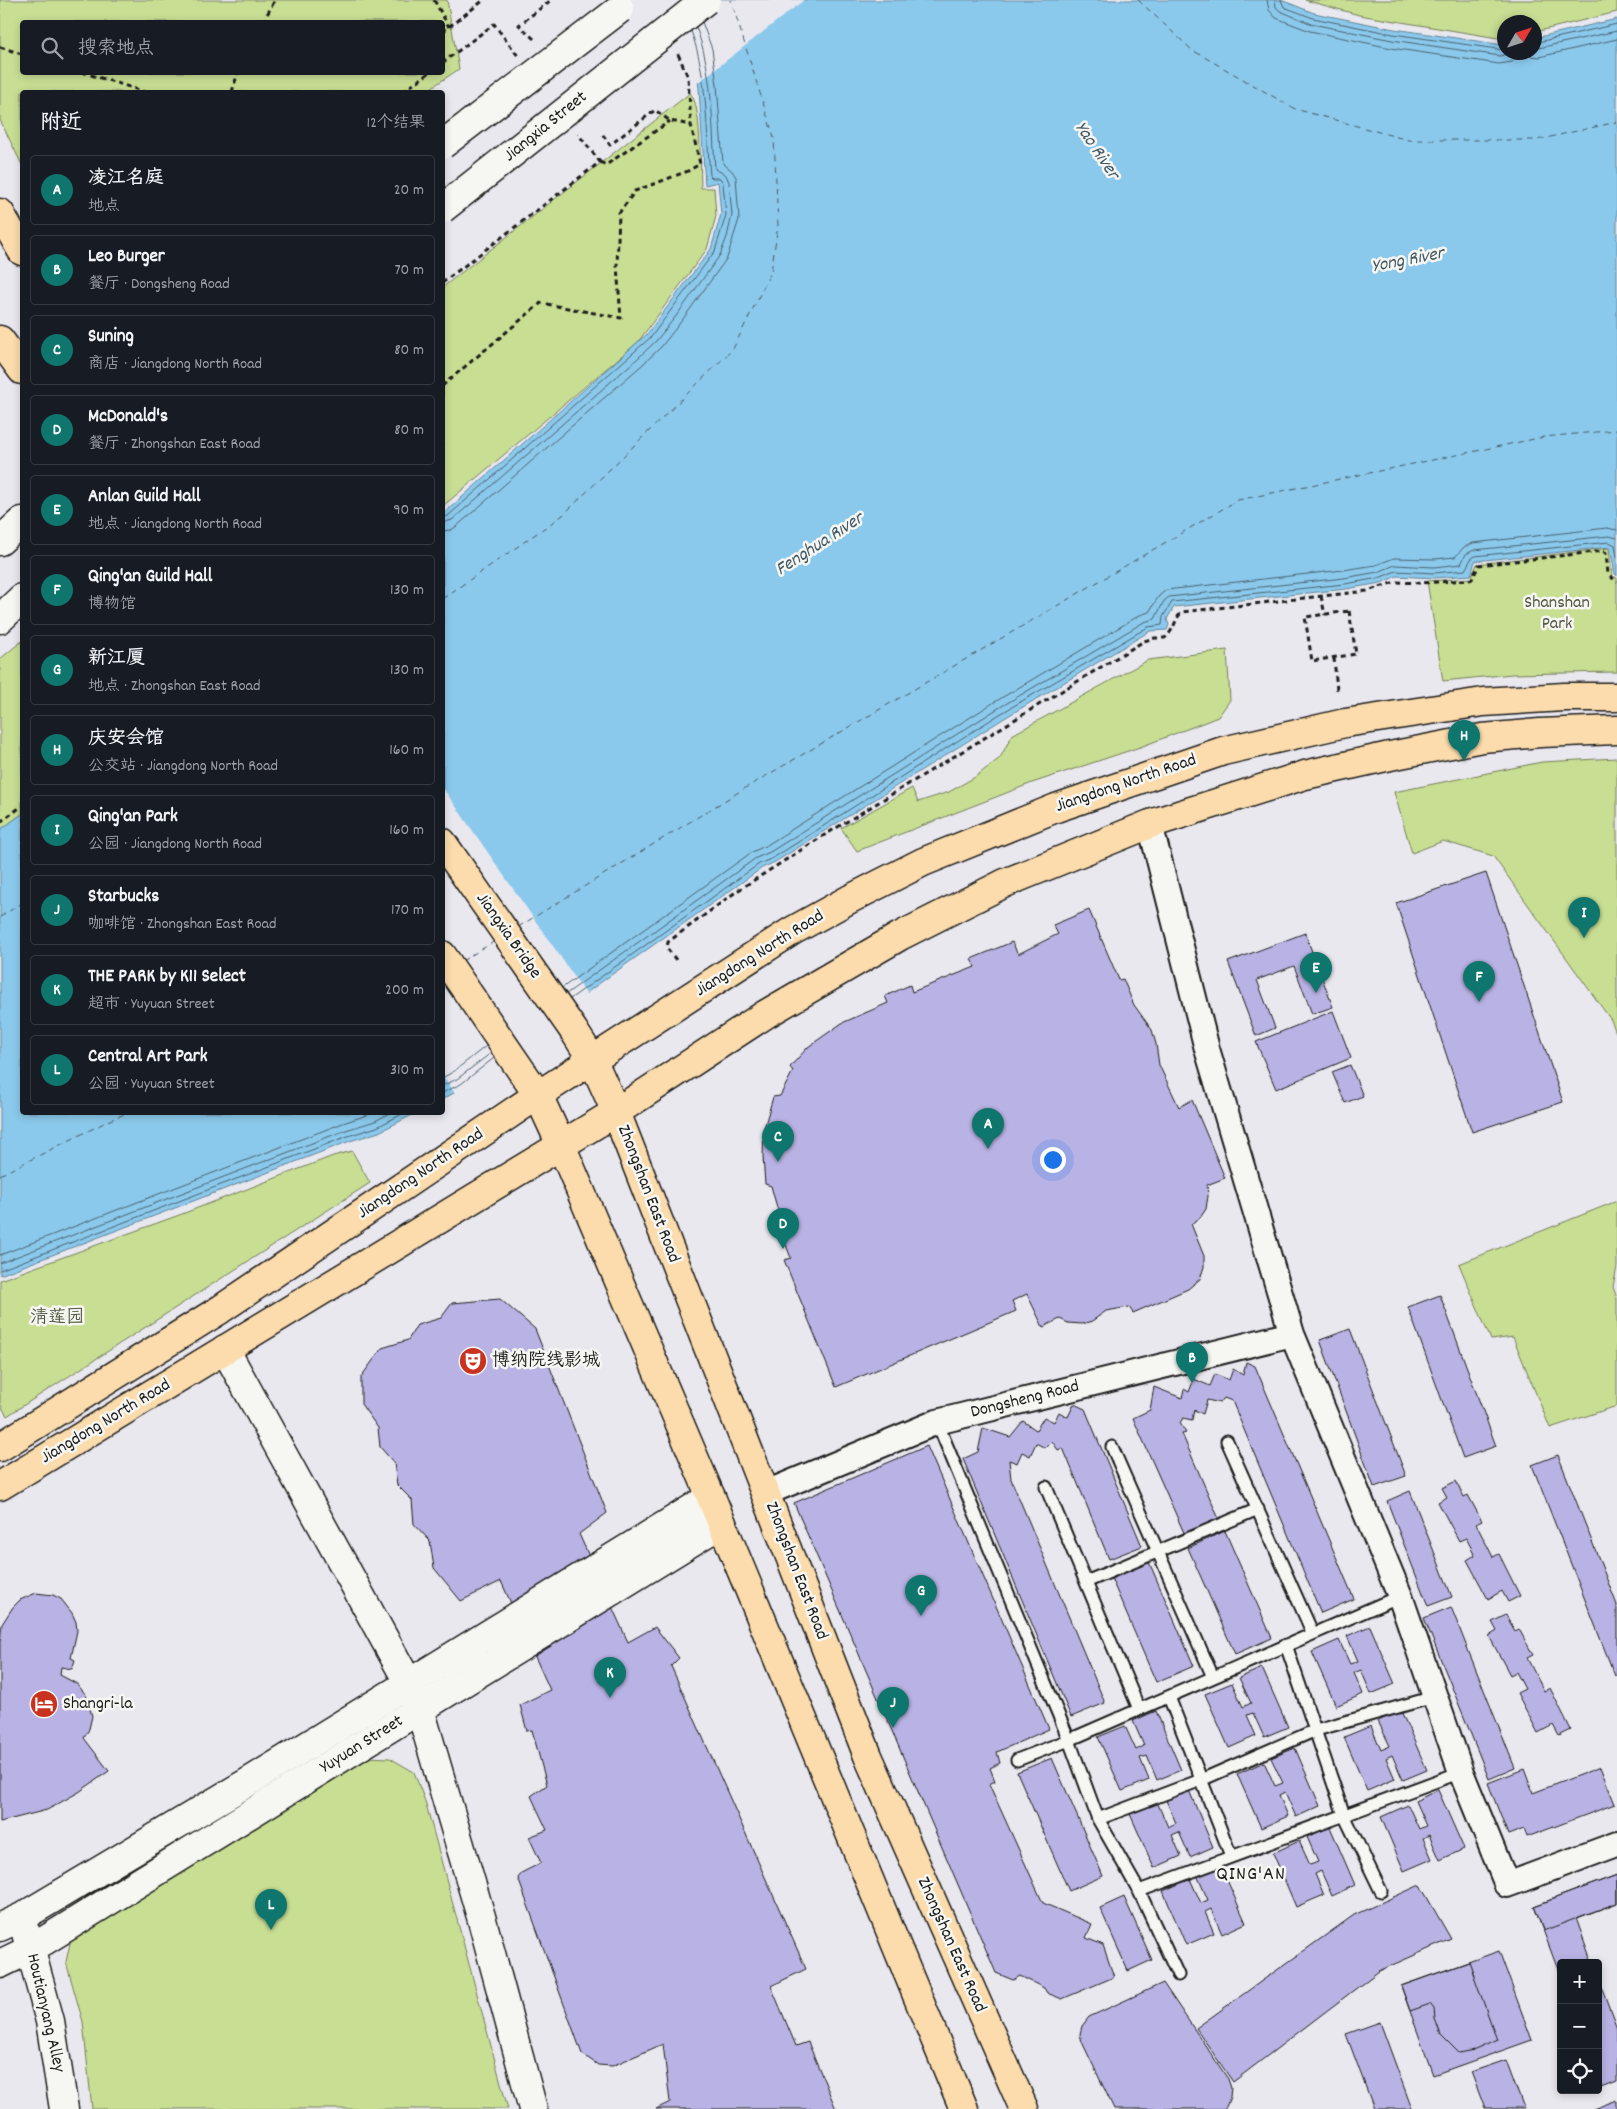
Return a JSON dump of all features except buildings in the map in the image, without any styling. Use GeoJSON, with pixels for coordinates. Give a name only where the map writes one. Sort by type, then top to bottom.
{"type":"FeatureCollection","features":[{"type":"Feature","properties":{"kind":"main road"},"geometry":{"type":"LineString","coordinates":[[0,213],[20,248]]}},
{"type":"Feature","properties":{"kind":"main road"},"geometry":{"type":"LineString","coordinates":[[0,340],[20,367]]}},
{"type":"Feature","properties":{"kind":"main road","name":"Jiangdong North Road"},"geometry":{"type":"LineString","coordinates":[[0,1447],[221,1309],[538,1095],[792,931],[923,862],[1056,808],[1223,751],[1345,722],[1483,702],[1564,696],[1617,697]]}},
{"type":"Feature","properties":{"kind":"main road","name":"Jiangdong North Road"},"geometry":{"type":"LineString","coordinates":[[0,1486],[616,1112],[766,1014],[900,936],[1005,883],[1150,824],[1305,776],[1390,756],[1482,738],[1540,733],[1617,730]]}},
{"type":"Feature","properties":{"kind":"main road","name":"Jiangxia Bridge"},"geometry":{"type":"LineString","coordinates":[[445,846],[574,1031]]}},
{"type":"Feature","properties":{"kind":"main road"},"geometry":{"type":"LineString","coordinates":[[445,959],[538,1095],[561,1145],[722,1523],[964,2109]]}},
{"type":"Feature","properties":{"kind":"main road","name":"Zhongshan East Road"},"geometry":{"type":"LineString","coordinates":[[574,1031],[593,1061],[616,1112],[868,1756],[1024,2109]]}},
{"type":"Feature","properties":{"kind":"street","name":"Jiangxia Street"},"geometry":{"type":"LineString","coordinates":[[445,207],[706,0]]}},
{"type":"Feature","properties":{"kind":"street"},"geometry":{"type":"LineString","coordinates":[[445,143],[626,4]]}},
{"type":"Feature","properties":{"kind":"street"},"geometry":{"type":"LineString","coordinates":[[0,541],[20,523]]}},
{"type":"Feature","properties":{"kind":"street"},"geometry":{"type":"LineString","coordinates":[[0,619],[20,600]]}},
{"type":"Feature","properties":{"kind":"street"},"geometry":{"type":"LineString","coordinates":[[1150,824],[1207,1049],[1292,1334],[1400,1596],[1461,1772],[1507,1886],[1617,1844]]}},
{"type":"Feature","properties":{"kind":"street","name":"Dongsheng Road"},"geometry":{"type":"LineString","coordinates":[[766,1493],[937,1422],[1292,1334]]}},
{"type":"Feature","properties":{"kind":"street"},"geometry":{"type":"LineString","coordinates":[[226,1349],[408,1682],[420,1709],[482,1920],[533,2109]]}},
{"type":"Feature","properties":{"kind":"street","name":"Yuyuan Street"},"geometry":{"type":"LineString","coordinates":[[11,1922],[242,1786],[711,1497]]}},
{"type":"Feature","properties":{"kind":"street","name":"Yuyuan Street"},"geometry":{"type":"LineString","coordinates":[[0,1964],[30,1949],[722,1523]]}},
{"type":"Feature","properties":{"kind":"street","name":"Houtianyang Alley"},"geometry":{"type":"LineString","coordinates":[[11,1922],[30,1949],[50,2021],[64,2109]]}},
{"type":"Feature","properties":{"kind":"lane"},"geometry":{"type":"LineString","coordinates":[[937,1422],[1069,1740],[1098,1819],[1139,1891],[1178,1975]]}},
{"type":"Feature","properties":{"kind":"lane"},"geometry":{"type":"LineString","coordinates":[[1227,1441],[1313,1634]]}},
{"type":"Feature","properties":{"kind":"lane"},"geometry":{"type":"LineString","coordinates":[[1112,1448],[1213,1677]]}},
{"type":"Feature","properties":{"kind":"lane"},"geometry":{"type":"LineString","coordinates":[[1046,1487],[1139,1709]]}},
{"type":"Feature","properties":{"kind":"lane"},"geometry":{"type":"LineString","coordinates":[[1086,1582],[1258,1509]]}},
{"type":"Feature","properties":{"kind":"lane"},"geometry":{"type":"LineString","coordinates":[[1017,1760],[1069,1740],[1400,1596]]}},
{"type":"Feature","properties":{"kind":"lane"},"geometry":{"type":"LineString","coordinates":[[1286,1645],[1344,1815],[1381,1890]]}},
{"type":"Feature","properties":{"kind":"lane"},"geometry":{"type":"LineString","coordinates":[[1098,1819],[1201,1780],[1316,1730],[1434,1696]]}},
{"type":"Feature","properties":{"kind":"lane"},"geometry":{"type":"LineString","coordinates":[[1168,1697],[1231,1856]]}},
{"type":"Feature","properties":{"kind":"lane"},"geometry":{"type":"LineString","coordinates":[[1139,1891],[1461,1772]]}},
{"type":"Feature","properties":{"kind":"path"},"geometry":{"type":"LineString","coordinates":[[264,20],[275,0]]}},
{"type":"Feature","properties":{"kind":"path"},"geometry":{"type":"LineString","coordinates":[[434,0],[449,27]]}},
{"type":"Feature","properties":{"kind":"path"},"geometry":{"type":"LineString","coordinates":[[445,30],[484,0]]}},
{"type":"Feature","properties":{"kind":"path"},"geometry":{"type":"LineString","coordinates":[[534,39],[519,25],[551,0]]}},
{"type":"Feature","properties":{"kind":"path"},"geometry":{"type":"LineString","coordinates":[[0,47],[20,53]]}},
{"type":"Feature","properties":{"kind":"path"},"geometry":{"type":"LineString","coordinates":[[445,383],[541,303],[621,318],[617,266],[619,213],[635,191],[688,171],[700,164],[691,125],[688,77],[677,51]]}},
{"type":"Feature","properties":{"kind":"path"},"geometry":{"type":"LineString","coordinates":[[91,75],[139,90]]}},
{"type":"Feature","properties":{"kind":"path"},"geometry":{"type":"LineString","coordinates":[[233,90],[237,75]]}},
{"type":"Feature","properties":{"kind":"path"},"geometry":{"type":"LineString","coordinates":[[406,90],[426,75]]}},
{"type":"Feature","properties":{"kind":"path"},"geometry":{"type":"LineString","coordinates":[[601,132],[610,145],[655,110],[670,121],[691,125]]}},
{"type":"Feature","properties":{"kind":"path"},"geometry":{"type":"LineString","coordinates":[[600,162],[606,165],[670,121]]}},
{"type":"Feature","properties":{"kind":"path"},"geometry":{"type":"LineString","coordinates":[[676,960],[667,948],[668,942],[737,891],[823,836],[1144,641],[1165,638],[1173,630],[1177,616],[1182,612],[1367,591],[1395,582],[1422,583],[1469,580],[1472,579],[1479,565],[1602,552],[1606,553],[1608,574],[1617,582]]}},
{"type":"Feature","properties":{"kind":"path"},"geometry":{"type":"LineString","coordinates":[[1321,596],[1325,614]]}},
{"type":"Feature","properties":{"kind":"path"},"geometry":{"type":"LineString","coordinates":[[1349,611],[1356,654],[1334,658],[1312,661],[1306,617],[1349,611]]}},
{"type":"Feature","properties":{"kind":"path"},"geometry":{"type":"LineString","coordinates":[[1334,658],[1337,690]]}},
{"type":"Feature","properties":{"kind":"path"},"geometry":{"type":"LineString","coordinates":[[0,822],[20,807]]}},
{"type":"Feature","properties":{"kind":"green space"},"geometry":{"type":"Polygon","coordinates":[[[0,0],[447,0],[459,69],[428,90],[20,90],[20,161],[0,120],[0,0]]]}},
{"type":"Feature","properties":{"kind":"green space"},"geometry":{"type":"Polygon","coordinates":[[[1305,0],[1617,0],[1617,12],[1542,30],[1542,15],[1497,15],[1497,38],[1359,15],[1305,0]]]}},
{"type":"Feature","properties":{"kind":"green space"},"geometry":{"type":"Polygon","coordinates":[[[690,93],[697,110],[701,188],[714,188],[716,216],[707,249],[638,342],[445,504],[445,285],[690,93]]]}},
{"type":"Feature","properties":{"kind":"green space","name":"Shanshan Park"},"geometry":{"type":"Polygon","coordinates":[[[1609,548],[1612,576],[1617,578],[1617,672],[1512,674],[1443,681],[1427,581],[1471,578],[1477,564],[1609,548]]]}},
{"type":"Feature","properties":{"kind":"green space"},"geometry":{"type":"Polygon","coordinates":[[[20,643],[20,815],[0,830],[0,659],[20,643]]]}},
{"type":"Feature","properties":{"kind":"green space"},"geometry":{"type":"Polygon","coordinates":[[[1227,650],[1230,700],[1218,717],[1143,746],[1032,783],[857,851],[841,828],[912,788],[918,802],[949,792],[975,777],[1000,758],[1012,735],[1148,660],[1227,650]]]}},
{"type":"Feature","properties":{"kind":"green space"},"geometry":{"type":"Polygon","coordinates":[[[1617,758],[1617,1035],[1611,1020],[1493,856],[1443,841],[1412,853],[1394,792],[1542,762],[1617,758]]]}},
{"type":"Feature","properties":{"kind":"green space","name":"清莲园"},"geometry":{"type":"Polygon","coordinates":[[[352,1151],[370,1183],[7,1416],[0,1404],[0,1280],[182,1214],[333,1156],[352,1151]]]}},
{"type":"Feature","properties":{"kind":"green space"},"geometry":{"type":"Polygon","coordinates":[[[1617,1201],[1617,1267],[1613,1287],[1617,1298],[1617,1406],[1550,1428],[1513,1337],[1491,1340],[1459,1264],[1617,1201]]]}},
{"type":"Feature","properties":{"kind":"green space"},"geometry":{"type":"Polygon","coordinates":[[[367,1757],[390,1758],[414,1772],[426,1804],[508,2109],[92,2109],[83,2022],[66,1962],[70,1943],[76,1935],[367,1757]]]}},
{"type":"Feature","properties":{"kind":"water"},"geometry":{"type":"Polygon","coordinates":[[[673,0],[1281,0],[1314,13],[1394,29],[1497,44],[1497,60],[1542,60],[1542,36],[1617,19],[1617,576],[1610,547],[1475,561],[1471,575],[1434,578],[1397,576],[1381,583],[1346,589],[1174,607],[1167,619],[1169,625],[1167,630],[1150,631],[1003,719],[775,862],[762,868],[597,985],[463,1088],[445,1098],[445,512],[647,334],[711,249],[721,214],[718,182],[705,185],[699,88],[694,52],[673,0]]]}},
{"type":"Feature","properties":{"kind":"water"},"geometry":{"type":"Polygon","coordinates":[[[20,815],[20,1115],[412,1115],[379,1132],[350,1141],[0,1275],[0,830],[20,815]]]}},
{"type":"Feature","properties":{"kind":"pier"},"geometry":{"type":"Polygon","coordinates":[[[671,0],[804,0],[696,84],[691,53],[671,0]]]}},
{"type":"Feature","properties":{"kind":"pier"},"geometry":{"type":"Polygon","coordinates":[[[445,791],[587,995],[456,1095],[445,1078],[445,791]]]}},
{"type":"Feature","properties":{"kind":"ferry route"},"geometry":{"type":"LineString","coordinates":[[445,597],[563,515],[733,349],[771,272],[778,225],[774,138],[731,0]]}},
{"type":"Feature","properties":{"kind":"ferry route"},"geometry":{"type":"LineString","coordinates":[[1138,0],[1192,50],[1295,109],[1408,140],[1537,140],[1617,122]]}},
{"type":"Feature","properties":{"kind":"ferry route"},"geometry":{"type":"LineString","coordinates":[[518,927],[747,787],[1238,500],[1544,437],[1617,430]]}},
{"type":"Feature","properties":{"kind":"ferry route"},"geometry":{"type":"LineString","coordinates":[[0,917],[20,904]]}},
{"type":"Feature","properties":{"kind":"ferry route"},"geometry":{"type":"LineString","coordinates":[[462,961],[495,941]]}},
{"type":"Feature","properties":{"kind":"ferry route"},"geometry":{"type":"LineString","coordinates":[[0,1175],[122,1115]]}},
{"type":"Feature","properties":{"kind":"place","name":"庆安会馆"},"geometry":{"type":"Point","coordinates":[1464,761]}},
{"type":"Feature","properties":{"kind":"place","name":"Qing'an Park"},"geometry":{"type":"Point","coordinates":[1584,938]}},
{"type":"Feature","properties":{"kind":"place","name":"Anlan Guild Hall"},"geometry":{"type":"Point","coordinates":[1316,993]}},
{"type":"Feature","properties":{"kind":"place","name":"Qing'an Guild Hall"},"geometry":{"type":"Point","coordinates":[1479,1002]}},
{"type":"Feature","properties":{"kind":"place","name":"凌江名庭"},"geometry":{"type":"Point","coordinates":[988,1149]}},
{"type":"Feature","properties":{"kind":"place","name":"Suning"},"geometry":{"type":"Point","coordinates":[778,1162]}},
{"type":"Feature","properties":{"kind":"place","name":"McDonald's"},"geometry":{"type":"Point","coordinates":[783,1249]}},
{"type":"Feature","properties":{"kind":"place","name":"博纳院线影城"},"geometry":{"type":"Point","coordinates":[473,1361]}},
{"type":"Feature","properties":{"kind":"place","name":"Leo Burger"},"geometry":{"type":"Point","coordinates":[1192,1383]}},
{"type":"Feature","properties":{"kind":"place","name":"新江厦"},"geometry":{"type":"Point","coordinates":[921,1616]}},
{"type":"Feature","properties":{"kind":"place","name":"THE PARK by K11 Select"},"geometry":{"type":"Point","coordinates":[610,1698]}},
{"type":"Feature","properties":{"kind":"place","name":"Shangri-la"},"geometry":{"type":"Point","coordinates":[44,1704]}},
{"type":"Feature","properties":{"kind":"place","name":"Starbucks"},"geometry":{"type":"Point","coordinates":[893,1728]}},
{"type":"Feature","properties":{"kind":"place","name":"Central Art Park"},"geometry":{"type":"Point","coordinates":[271,1930]}},
{"type":"Feature","properties":{"kind":"district","name":"QING'AN"},"geometry":{"type":"Point","coordinates":[1251,1875]}},
{"type":"Feature","properties":{"kind":"water label","name":"Yao River"},"geometry":{"type":"Point","coordinates":[1096,151]}},
{"type":"Feature","properties":{"kind":"water label","name":"Yong River"},"geometry":{"type":"Point","coordinates":[1408,261]}},
{"type":"Feature","properties":{"kind":"water label","name":"Fenghua Rıver"},"geometry":{"type":"Point","coordinates":[820,545]}}]}
